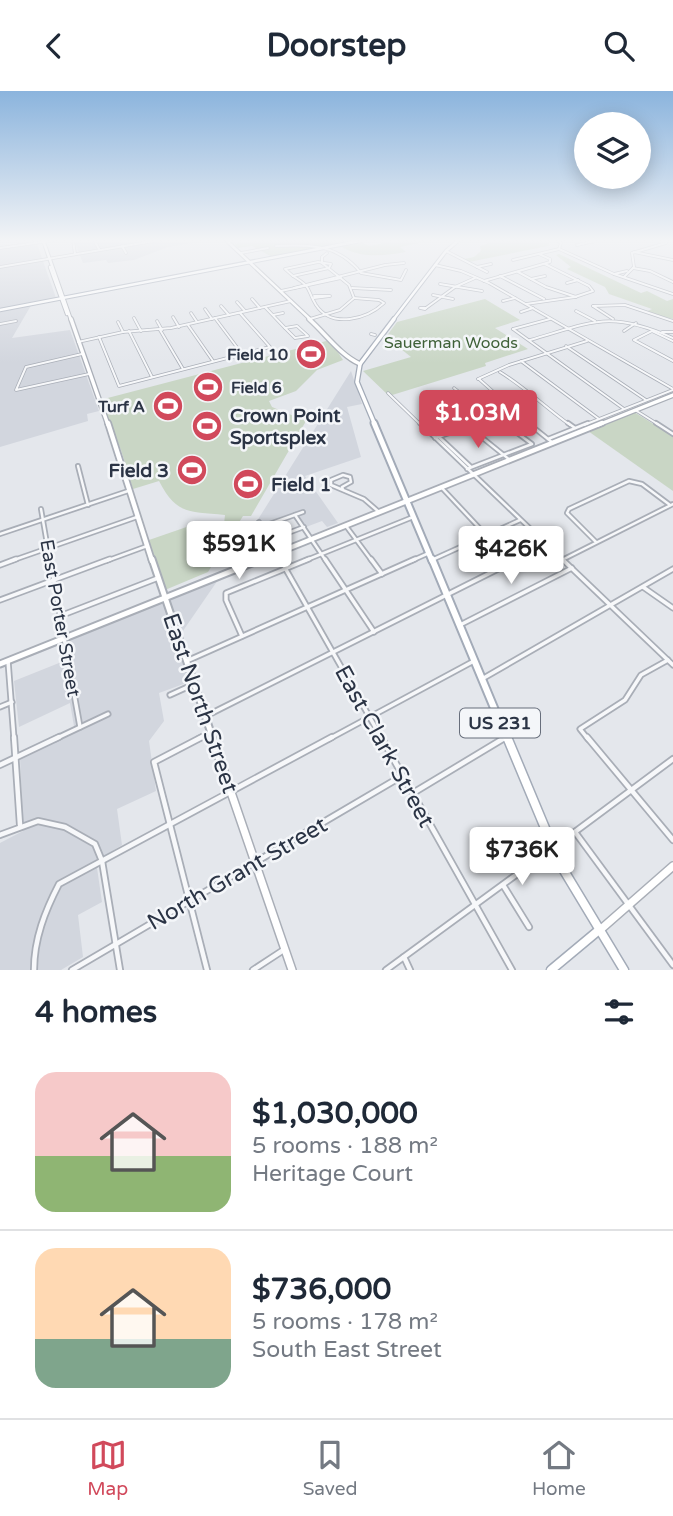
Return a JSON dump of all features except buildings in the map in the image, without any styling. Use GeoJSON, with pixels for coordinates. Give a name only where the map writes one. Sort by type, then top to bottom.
{"type":"FeatureCollection","features":[{"type":"Feature","properties":{"kind":"main road"},"geometry":{"type":"LineString","coordinates":[[0,310],[151,281]]}},
{"type":"Feature","properties":{"kind":"main road"},"geometry":{"type":"LineString","coordinates":[[360,364],[424,281]]}},
{"type":"Feature","properties":{"kind":"main road","name":"US 231"},"geometry":{"type":"LineString","coordinates":[[360,364],[358,386],[553,848],[569,881],[595,919],[624,970]]}},
{"type":"Feature","properties":{"kind":"main road"},"geometry":{"type":"LineString","coordinates":[[551,970],[599,930]]}},
{"type":"Feature","properties":{"kind":"street","name":"East North Street"},"geometry":{"type":"LineString","coordinates":[[56,281],[119,455],[128,491],[292,970]]}},
{"type":"Feature","properties":{"kind":"street"},"geometry":{"type":"LineString","coordinates":[[270,281],[338,346],[345,358],[360,364]]}},
{"type":"Feature","properties":{"kind":"street"},"geometry":{"type":"LineString","coordinates":[[300,281],[309,286],[317,307],[333,319],[333,322],[374,312],[384,303],[379,300],[354,298]]}},
{"type":"Feature","properties":{"kind":"street"},"geometry":{"type":"LineString","coordinates":[[293,288],[323,281]]}},
{"type":"Feature","properties":{"kind":"street"},"geometry":{"type":"LineString","coordinates":[[281,291],[329,281]]}},
{"type":"Feature","properties":{"kind":"street"},"geometry":{"type":"LineString","coordinates":[[344,281],[352,288],[354,298]]}},
{"type":"Feature","properties":{"kind":"street"},"geometry":{"type":"LineString","coordinates":[[427,307],[452,287],[467,281]]}},
{"type":"Feature","properties":{"kind":"street"},"geometry":{"type":"LineString","coordinates":[[484,281],[673,391]]}},
{"type":"Feature","properties":{"kind":"street"},"geometry":{"type":"LineString","coordinates":[[511,281],[544,299],[558,302],[590,292],[592,288],[580,281]]}},
{"type":"Feature","properties":{"kind":"street"},"geometry":{"type":"LineString","coordinates":[[535,281],[576,297]]}},
{"type":"Feature","properties":{"kind":"street"},"geometry":{"type":"LineString","coordinates":[[568,283],[575,281]]}},
{"type":"Feature","properties":{"kind":"street"},"geometry":{"type":"LineString","coordinates":[[642,281],[673,294]]}},
{"type":"Feature","properties":{"kind":"street"},"geometry":{"type":"LineString","coordinates":[[440,285],[482,291]]}},
{"type":"Feature","properties":{"kind":"street"},"geometry":{"type":"LineString","coordinates":[[352,288],[391,290]]}},
{"type":"Feature","properties":{"kind":"street"},"geometry":{"type":"LineString","coordinates":[[433,295],[453,299]]}},
{"type":"Feature","properties":{"kind":"street"},"geometry":{"type":"LineString","coordinates":[[310,319],[346,307],[354,298]]}},
{"type":"Feature","properties":{"kind":"street"},"geometry":{"type":"LineString","coordinates":[[503,301],[515,298]]}},
{"type":"Feature","properties":{"kind":"street"},"geometry":{"type":"LineString","coordinates":[[252,299],[260,308]]}},
{"type":"Feature","properties":{"kind":"street"},"geometry":{"type":"LineString","coordinates":[[526,304],[544,299]]}},
{"type":"Feature","properties":{"kind":"street"},"geometry":{"type":"LineString","coordinates":[[78,342],[129,331],[179,327],[291,301]]}},
{"type":"Feature","properties":{"kind":"street"},"geometry":{"type":"LineString","coordinates":[[613,319],[593,306],[611,301],[659,319],[673,321]]}},
{"type":"Feature","properties":{"kind":"street"},"geometry":{"type":"LineString","coordinates":[[237,302],[245,311]]}},
{"type":"Feature","properties":{"kind":"street"},"geometry":{"type":"LineString","coordinates":[[221,306],[229,315]]}},
{"type":"Feature","properties":{"kind":"street"},"geometry":{"type":"LineString","coordinates":[[265,307],[285,328],[296,339],[307,336],[297,326],[285,328]]}},
{"type":"Feature","properties":{"kind":"street"},"geometry":{"type":"LineString","coordinates":[[521,312],[533,308]]}},
{"type":"Feature","properties":{"kind":"street"},"geometry":{"type":"LineString","coordinates":[[205,309],[242,354]]}},
{"type":"Feature","properties":{"kind":"street"},"geometry":{"type":"LineString","coordinates":[[629,311],[635,309]]}},
{"type":"Feature","properties":{"kind":"street"},"geometry":{"type":"LineString","coordinates":[[576,311],[595,321]]}},
{"type":"Feature","properties":{"kind":"street"},"geometry":{"type":"LineString","coordinates":[[191,313],[197,323]]}},
{"type":"Feature","properties":{"kind":"street"},"geometry":{"type":"LineString","coordinates":[[99,337],[119,386],[270,347],[240,313]]}},
{"type":"Feature","properties":{"kind":"street"},"geometry":{"type":"LineString","coordinates":[[273,315],[283,313]]}},
{"type":"Feature","properties":{"kind":"street"},"geometry":{"type":"LineString","coordinates":[[173,317],[179,327]]}},
{"type":"Feature","properties":{"kind":"street"},"geometry":{"type":"LineString","coordinates":[[134,318],[141,331]]}},
{"type":"Feature","properties":{"kind":"street"},"geometry":{"type":"LineString","coordinates":[[550,319],[513,330],[530,340],[589,387],[624,409]]}},
{"type":"Feature","properties":{"kind":"street"},"geometry":{"type":"LineString","coordinates":[[530,340],[595,321],[613,319],[636,323],[673,339]]}},
{"type":"Feature","properties":{"kind":"street"},"geometry":{"type":"LineString","coordinates":[[0,324],[16,321]]}},
{"type":"Feature","properties":{"kind":"street"},"geometry":{"type":"LineString","coordinates":[[157,321],[183,369]]}},
{"type":"Feature","properties":{"kind":"street"},"geometry":{"type":"LineString","coordinates":[[118,322],[123,332]]}},
{"type":"Feature","properties":{"kind":"street"},"geometry":{"type":"LineString","coordinates":[[624,331],[636,323]]}},
{"type":"Feature","properties":{"kind":"street"},"geometry":{"type":"LineString","coordinates":[[188,324],[213,362]]}},
{"type":"Feature","properties":{"kind":"street"},"geometry":{"type":"LineString","coordinates":[[673,332],[654,330],[634,340],[673,361]]}},
{"type":"Feature","properties":{"kind":"street"},"geometry":{"type":"LineString","coordinates":[[129,331],[152,377]]}},
{"type":"Feature","properties":{"kind":"street"},"geometry":{"type":"LineString","coordinates":[[662,332],[673,339]]}},
{"type":"Feature","properties":{"kind":"street"},"geometry":{"type":"LineString","coordinates":[[553,443],[478,379],[521,361],[588,341]]}},
{"type":"Feature","properties":{"kind":"street"},"geometry":{"type":"LineString","coordinates":[[566,346],[646,400]]}},
{"type":"Feature","properties":{"kind":"street"},"geometry":{"type":"LineString","coordinates":[[82,354],[26,367],[16,385],[17,391],[89,374]]}},
{"type":"Feature","properties":{"kind":"street"},"geometry":{"type":"LineString","coordinates":[[521,361],[599,419]]}},
{"type":"Feature","properties":{"kind":"street"},"geometry":{"type":"LineString","coordinates":[[499,372],[526,388],[544,407],[575,428]]}},
{"type":"Feature","properties":{"kind":"street"},"geometry":{"type":"LineString","coordinates":[[454,388],[479,408]]}},
{"type":"Feature","properties":{"kind":"street"},"geometry":{"type":"LineString","coordinates":[[548,439],[673,391]]}},
{"type":"Feature","properties":{"kind":"street"},"geometry":{"type":"LineString","coordinates":[[0,664],[614,419],[673,391]]}},
{"type":"Feature","properties":{"kind":"street"},"geometry":{"type":"LineString","coordinates":[[388,393],[673,664]]}},
{"type":"Feature","properties":{"kind":"street"},"geometry":{"type":"LineString","coordinates":[[428,396],[452,417]]}},
{"type":"Feature","properties":{"kind":"street"},"geometry":{"type":"LineString","coordinates":[[423,427],[502,400]]}},
{"type":"Feature","properties":{"kind":"street"},"geometry":{"type":"LineString","coordinates":[[635,410],[673,434]]}},
{"type":"Feature","properties":{"kind":"street"},"geometry":{"type":"LineString","coordinates":[[608,415],[614,419]]}},
{"type":"Feature","properties":{"kind":"street"},"geometry":{"type":"LineString","coordinates":[[437,437],[496,417],[532,444],[469,468]]}},
{"type":"Feature","properties":{"kind":"street"},"geometry":{"type":"LineString","coordinates":[[468,426],[508,461]]}},
{"type":"Feature","properties":{"kind":"street"},"geometry":{"type":"LineString","coordinates":[[78,466],[88,505]]}},
{"type":"Feature","properties":{"kind":"street"},"geometry":{"type":"LineString","coordinates":[[343,490],[342,487],[351,482],[350,477],[343,475],[331,480],[331,485],[364,499],[379,512]]}},
{"type":"Feature","properties":{"kind":"street"},"geometry":{"type":"LineString","coordinates":[[563,559],[672,504],[642,484],[629,481],[569,509],[567,513],[570,519],[596,542]]}},
{"type":"Feature","properties":{"kind":"street"},"geometry":{"type":"LineString","coordinates":[[441,487],[486,535]]}},
{"type":"Feature","properties":{"kind":"street"},"geometry":{"type":"LineString","coordinates":[[0,534],[128,491]]}},
{"type":"Feature","properties":{"kind":"street","name":"East Porter Street"},"geometry":{"type":"LineString","coordinates":[[41,509],[80,727]]}},
{"type":"Feature","properties":{"kind":"street"},"geometry":{"type":"LineString","coordinates":[[303,512],[295,515],[373,632]]}},
{"type":"Feature","properties":{"kind":"street","name":"East Clark Street"},"geometry":{"type":"LineString","coordinates":[[295,515],[260,525],[512,970]]}},
{"type":"Feature","properties":{"kind":"street"},"geometry":{"type":"LineString","coordinates":[[0,565],[137,517]]}},
{"type":"Feature","properties":{"kind":"street"},"geometry":{"type":"LineString","coordinates":[[242,636],[225,595],[413,517]]}},
{"type":"Feature","properties":{"kind":"street"},"geometry":{"type":"LineString","coordinates":[[186,661],[382,574],[520,520]]}},
{"type":"Feature","properties":{"kind":"street"},"geometry":{"type":"LineString","coordinates":[[345,525],[382,574]]}},
{"type":"Feature","properties":{"kind":"street"},"geometry":{"type":"LineString","coordinates":[[269,540],[304,527]]}},
{"type":"Feature","properties":{"kind":"street"},"geometry":{"type":"LineString","coordinates":[[205,717],[547,545]]}},
{"type":"Feature","properties":{"kind":"street"},"geometry":{"type":"LineString","coordinates":[[0,600],[147,546]]}},
{"type":"Feature","properties":{"kind":"street"},"geometry":{"type":"LineString","coordinates":[[460,625],[572,568]]}},
{"type":"Feature","properties":{"kind":"street"},"geometry":{"type":"LineString","coordinates":[[481,679],[673,569]]}},
{"type":"Feature","properties":{"kind":"street"},"geometry":{"type":"LineString","coordinates":[[60,616],[158,578]]}},
{"type":"Feature","properties":{"kind":"street"},"geometry":{"type":"LineString","coordinates":[[643,587],[673,608]]}},
{"type":"Feature","properties":{"kind":"street"},"geometry":{"type":"LineString","coordinates":[[668,660],[641,675],[625,700],[580,729],[673,840]]}},
{"type":"Feature","properties":{"kind":"street"},"geometry":{"type":"LineString","coordinates":[[8,661],[20,825]]}},
{"type":"Feature","properties":{"kind":"street"},"geometry":{"type":"LineString","coordinates":[[34,970],[35,943],[50,900],[59,884],[474,661]]}},
{"type":"Feature","properties":{"kind":"street"},"geometry":{"type":"LineString","coordinates":[[170,695],[194,684]]}},
{"type":"Feature","properties":{"kind":"street"},"geometry":{"type":"LineString","coordinates":[[0,707],[12,702]]}},
{"type":"Feature","properties":{"kind":"street"},"geometry":{"type":"LineString","coordinates":[[0,765],[108,714]]}},
{"type":"Feature","properties":{"kind":"street"},"geometry":{"type":"LineString","coordinates":[[207,970],[154,761],[210,733]]}},
{"type":"Feature","properties":{"kind":"street"},"geometry":{"type":"LineString","coordinates":[[412,793],[506,737]]}},
{"type":"Feature","properties":{"kind":"street"},"geometry":{"type":"LineString","coordinates":[[386,970],[673,759]]}},
{"type":"Feature","properties":{"kind":"street","name":"North Grant Street"},"geometry":{"type":"LineString","coordinates":[[72,970],[402,776]]}},
{"type":"Feature","properties":{"kind":"street"},"geometry":{"type":"LineString","coordinates":[[0,835],[20,825],[38,821],[65,827],[95,844],[102,861],[120,970]]}},
{"type":"Feature","properties":{"kind":"street"},"geometry":{"type":"LineString","coordinates":[[575,832],[673,965]]}},
{"type":"Feature","properties":{"kind":"street"},"geometry":{"type":"LineString","coordinates":[[599,930],[673,866]]}},
{"type":"Feature","properties":{"kind":"street"},"geometry":{"type":"LineString","coordinates":[[503,885],[529,927]]}},
{"type":"Feature","properties":{"kind":"street"},"geometry":{"type":"LineString","coordinates":[[253,970],[285,949]]}},
{"type":"Feature","properties":{"kind":"street"},"geometry":{"type":"LineString","coordinates":[[404,957],[410,970]]}},
{"type":"Feature","properties":{"kind":"shaded area"},"geometry":{"type":"Polygon","coordinates":[[[0,281],[50,281],[56,298],[33,302],[12,338],[70,330],[99,411],[87,414],[88,421],[0,447],[0,281]]]}},
{"type":"Feature","properties":{"kind":"shaded area"},"geometry":{"type":"Polygon","coordinates":[[[351,371],[362,404],[347,407],[361,457],[305,476],[338,523],[327,527],[322,521],[306,527],[297,513],[252,529],[351,371]]]}},
{"type":"Feature","properties":{"kind":"shaded area"},"geometry":{"type":"Polygon","coordinates":[[[220,577],[176,641],[189,682],[159,693],[164,721],[149,741],[156,791],[117,809],[122,845],[96,861],[102,902],[78,915],[83,957],[61,970],[0,970],[0,843],[23,831],[20,757],[75,732],[70,703],[19,727],[14,681],[64,661],[62,642],[220,577]]]}},
{"type":"Feature","properties":{"kind":"green space"},"geometry":{"type":"Polygon","coordinates":[[[592,281],[616,281],[641,293],[647,291],[667,301],[673,299],[673,319],[645,312],[652,309],[609,294],[605,287],[592,281]]]}},
{"type":"Feature","properties":{"kind":"green space","name":"Sauerman Woods"},"geometry":{"type":"Polygon","coordinates":[[[485,299],[520,320],[495,328],[528,349],[485,363],[486,366],[389,396],[363,371],[411,357],[386,337],[397,322],[485,299]]]}},
{"type":"Feature","properties":{"kind":"green space","name":"Crown Point Sportsplex"},"geometry":{"type":"Polygon","coordinates":[[[330,340],[343,360],[317,370],[296,391],[269,401],[272,407],[306,421],[251,516],[243,516],[208,572],[165,590],[149,540],[201,522],[214,539],[223,533],[225,515],[186,510],[172,501],[159,481],[133,489],[121,450],[100,400],[330,340]]]}},
{"type":"Feature","properties":{"kind":"green space"},"geometry":{"type":"Polygon","coordinates":[[[634,412],[673,436],[673,491],[588,431],[634,412]]]}},
{"type":"Feature","properties":{"kind":"place","name":"Field 10"},"geometry":{"type":"Point","coordinates":[311,354]}},
{"type":"Feature","properties":{"kind":"place","name":"Field 6"},"geometry":{"type":"Point","coordinates":[208,387]}},
{"type":"Feature","properties":{"kind":"place","name":"Turf A"},"geometry":{"type":"Point","coordinates":[168,406]}},
{"type":"Feature","properties":{"kind":"place","name":"Crown Point Sportsplex"},"geometry":{"type":"Point","coordinates":[207,426]}},
{"type":"Feature","properties":{"kind":"place","name":"Field 3"},"geometry":{"type":"Point","coordinates":[192,470]}},
{"type":"Feature","properties":{"kind":"place","name":"Field 1"},"geometry":{"type":"Point","coordinates":[248,484]}}]}
